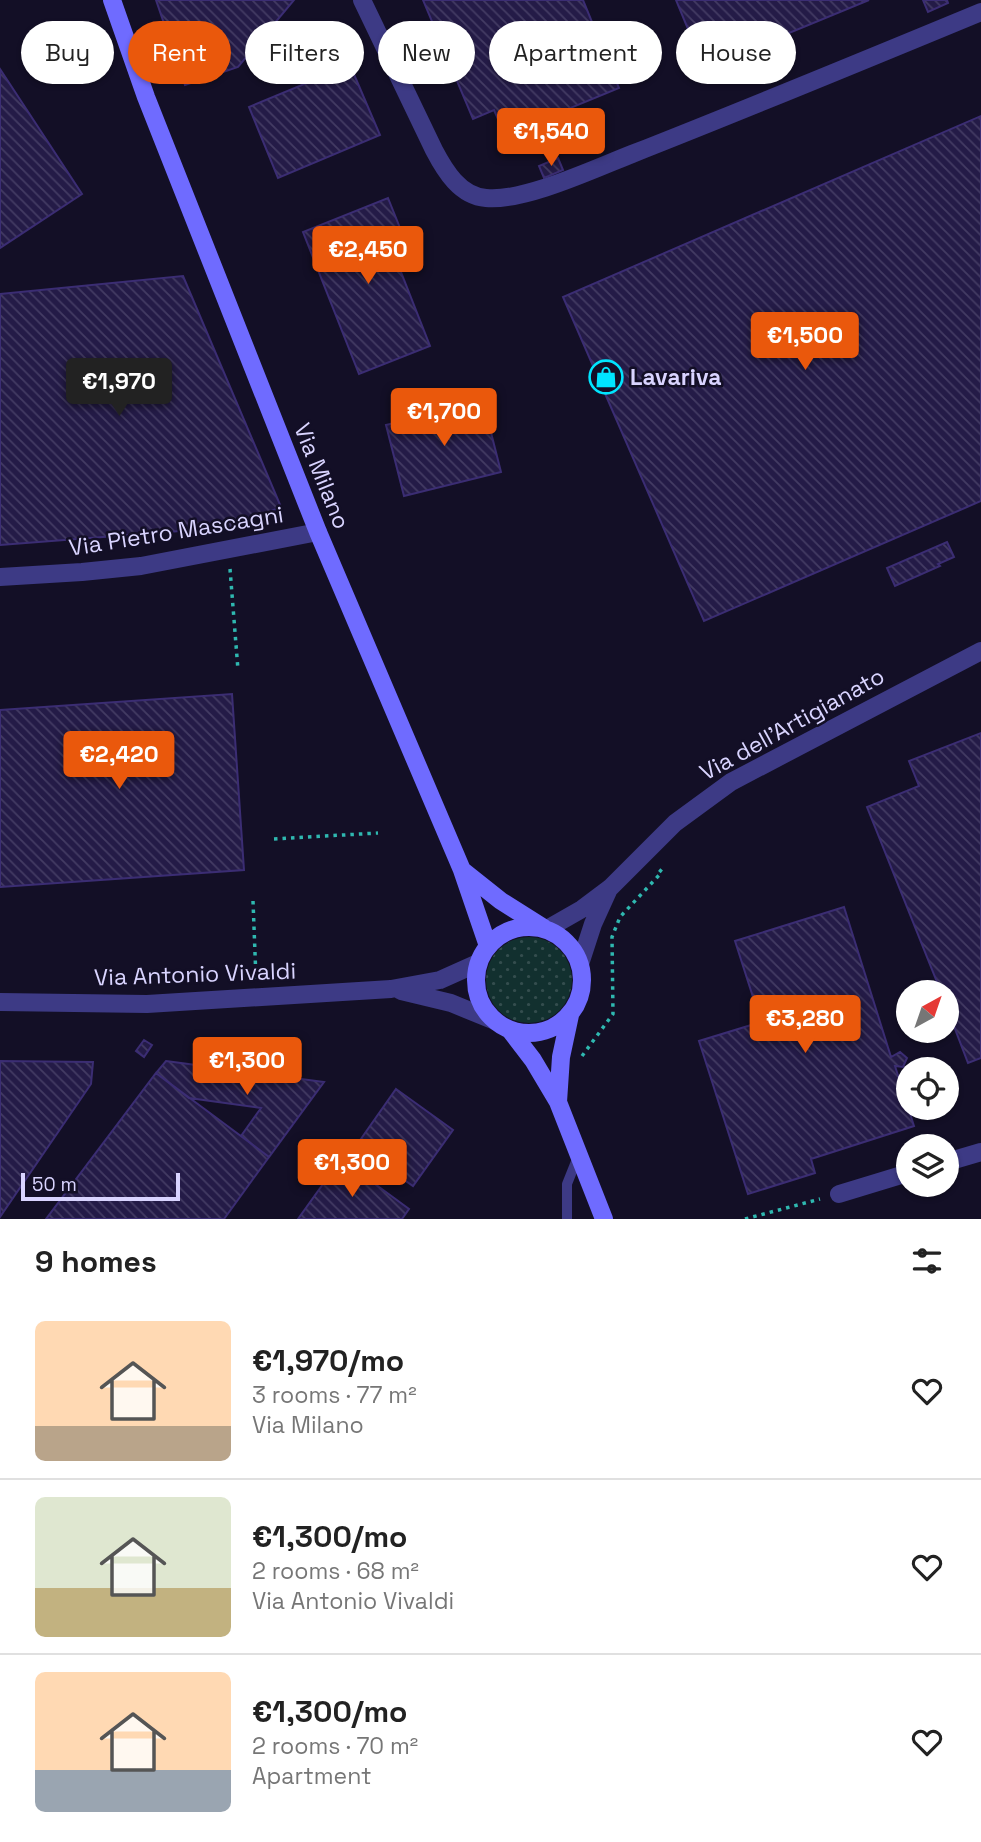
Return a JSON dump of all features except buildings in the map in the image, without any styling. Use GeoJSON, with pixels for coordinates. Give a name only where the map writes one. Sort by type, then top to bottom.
{"type":"FeatureCollection","features":[{"type":"Feature","properties":{"kind":"main road","name":"Via Milano"},"geometry":{"type":"LineString","coordinates":[[100,0],[146,97]]}},
{"type":"Feature","properties":{"kind":"main road","name":"Via Milano"},"geometry":{"type":"LineString","coordinates":[[112,0],[146,97],[318,532],[462,870],[488,946]]}},
{"type":"Feature","properties":{"kind":"main road"},"geometry":{"type":"LineString","coordinates":[[462,870],[511,908],[561,937],[573,949],[580,964],[583,982],[579,1000],[570,1015],[561,1057],[558,1102]]}},
{"type":"Feature","properties":{"kind":"main road"},"geometry":{"type":"LineString","coordinates":[[547,929],[525,927],[505,933],[488,946],[478,963],[476,984],[481,1004],[533,1059],[558,1102],[604,1219]]}},
{"type":"Feature","properties":{"kind":"main road"},"geometry":{"type":"LineString","coordinates":[[502,1026],[531,1034],[553,1028],[570,1015]]}},
{"type":"Feature","properties":{"kind":"street"},"geometry":{"type":"LineString","coordinates":[[362,0],[446,171],[469,193],[488,199],[512,197],[585,173],[981,12]]}},
{"type":"Feature","properties":{"kind":"street","name":"Via Pietro Mascagni"},"geometry":{"type":"LineString","coordinates":[[0,577],[122,569],[318,532]]}},
{"type":"Feature","properties":{"kind":"street","name":"Via dell'Artigianato"},"geometry":{"type":"LineString","coordinates":[[547,929],[582,909],[610,888],[675,823],[730,782],[981,651]]}},
{"type":"Feature","properties":{"kind":"street","name":"Via dell'Artigianato"},"geometry":{"type":"LineString","coordinates":[[580,964],[593,924],[610,888]]}},
{"type":"Feature","properties":{"kind":"street"},"geometry":{"type":"LineString","coordinates":[[391,989],[440,980],[478,963]]}},
{"type":"Feature","properties":{"kind":"street"},"geometry":{"type":"LineString","coordinates":[[391,989],[451,1003],[502,1026]]}},
{"type":"Feature","properties":{"kind":"street","name":"Via Antonio Vivaldi"},"geometry":{"type":"LineString","coordinates":[[0,1002],[147,1004],[391,989]]}},
{"type":"Feature","properties":{"kind":"street"},"geometry":{"type":"LineString","coordinates":[[959,1158],[981,1152]]}},
{"type":"Feature","properties":{"kind":"street"},"geometry":{"type":"LineString","coordinates":[[839,1194],[896,1177]]}},
{"type":"Feature","properties":{"kind":"lane"},"geometry":{"type":"LineString","coordinates":[[567,1219],[567,1184],[579,1154]]}},
{"type":"Feature","properties":{"kind":"path"},"geometry":{"type":"LineString","coordinates":[[229,549],[238,670]]}},
{"type":"Feature","properties":{"kind":"path"},"geometry":{"type":"LineString","coordinates":[[274,839],[378,832]]}},
{"type":"Feature","properties":{"kind":"path"},"geometry":{"type":"LineString","coordinates":[[581,1057],[613,1014],[612,937],[620,917],[662,872],[652,863]]}},
{"type":"Feature","properties":{"kind":"path"},"geometry":{"type":"LineString","coordinates":[[253,901],[257,998]]}},
{"type":"Feature","properties":{"kind":"path"},"geometry":{"type":"LineString","coordinates":[[745,1219],[839,1194]]}},
{"type":"Feature","properties":{"kind":"green space"},"geometry":{"type":"Polygon","coordinates":[[[521,937],[537,937],[560,949],[569,963],[572,980],[569,997],[560,1011],[537,1023],[521,1023],[505,1016],[493,1004],[486,988],[486,972],[493,956],[505,944],[521,937]]]}},
{"type":"Feature","properties":{"kind":"place","name":"Lavariva"},"geometry":{"type":"Point","coordinates":[606,377]}}]}
